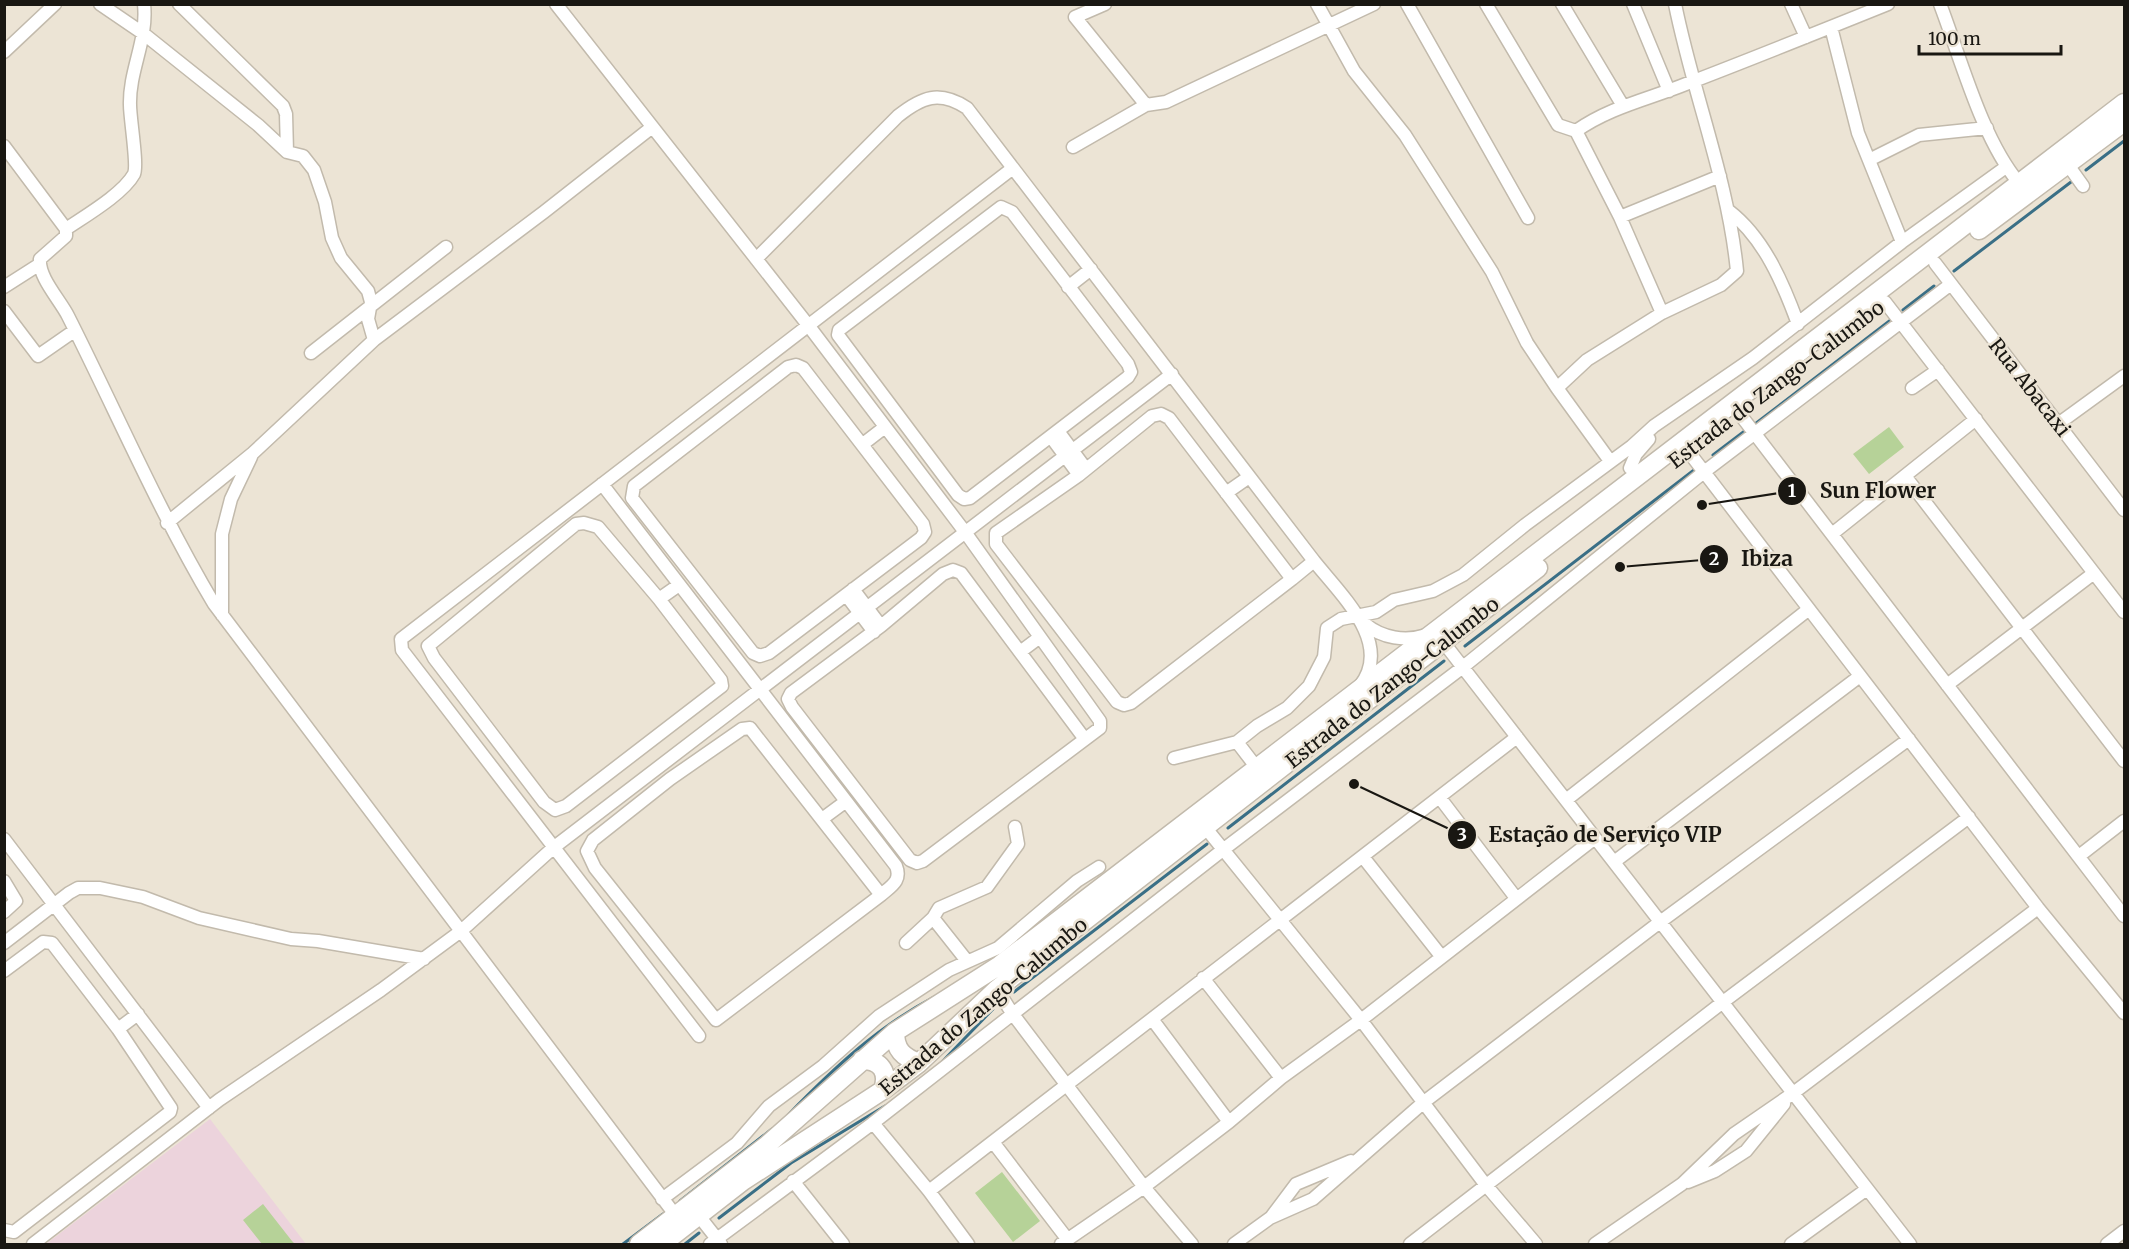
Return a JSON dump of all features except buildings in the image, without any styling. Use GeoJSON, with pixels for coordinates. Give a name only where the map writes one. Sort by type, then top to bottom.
{"type":"FeatureCollection","features":[{"type":"Feature","properties":{"kind":"main road","name":"Estrada do Zango-Calumbo"},"geometry":{"type":"LineString","coordinates":[[992,982],[1205,827],[1440,637],[1633,473],[2013,176],[2124,103]]}},
{"type":"Feature","properties":{"kind":"main road","name":"Estrada do Zango-Calumbo"},"geometry":{"type":"LineString","coordinates":[[662,1245],[710,1233],[778,1157],[883,1090],[919,1063],[992,982],[1254,764],[1440,637],[2124,122]]}},
{"type":"Feature","properties":{"kind":"main road"},"geometry":{"type":"LineString","coordinates":[[639,1245],[669,1208],[766,1146],[895,1032],[992,982]]}},
{"type":"Feature","properties":{"kind":"main road"},"geometry":{"type":"LineString","coordinates":[[895,1032],[899,1052],[906,1058],[919,1063]]}},
{"type":"Feature","properties":{"kind":"main road"},"geometry":{"type":"LineString","coordinates":[[862,1060],[876,1062],[882,1067],[886,1081],[883,1090]]}},
{"type":"Feature","properties":{"kind":"street"},"geometry":{"type":"LineString","coordinates":[[4,52],[55,4]]}},
{"type":"Feature","properties":{"kind":"street"},"geometry":{"type":"LineString","coordinates":[[100,4],[144,34],[258,125],[286,152],[303,156],[314,170],[325,202],[332,238],[341,258],[368,291],[370,307],[368,320],[375,340]]}},
{"type":"Feature","properties":{"kind":"street"},"geometry":{"type":"LineString","coordinates":[[66,229],[114,195],[134,175],[137,165],[131,137],[129,102],[135,64],[144,34],[144,4]]}},
{"type":"Feature","properties":{"kind":"street"},"geometry":{"type":"LineString","coordinates":[[179,4],[283,106],[286,114],[286,152]]}},
{"type":"Feature","properties":{"kind":"street"},"geometry":{"type":"LineString","coordinates":[[556,4],[651,128],[808,325],[965,532],[1100,721],[1099,731],[1084,738],[923,861],[917,863],[910,860],[788,699],[791,693],[878,629],[943,574],[953,570],[961,573],[1084,738]]}},
{"type":"Feature","properties":{"kind":"street"},"geometry":{"type":"LineString","coordinates":[[1105,4],[1076,17],[1146,105]]}},
{"type":"Feature","properties":{"kind":"street"},"geometry":{"type":"LineString","coordinates":[[1317,4],[1354,71],[1405,135],[1492,272],[1527,343],[1557,388],[1609,462],[1633,473]]}},
{"type":"Feature","properties":{"kind":"street"},"geometry":{"type":"LineString","coordinates":[[1072,147],[1146,105],[1166,102],[1374,4]]}},
{"type":"Feature","properties":{"kind":"street"},"geometry":{"type":"LineString","coordinates":[[1407,4],[1528,218]]}},
{"type":"Feature","properties":{"kind":"street"},"geometry":{"type":"LineString","coordinates":[[1486,4],[1557,125],[1576,131],[1620,217],[1662,313]]}},
{"type":"Feature","properties":{"kind":"street"},"geometry":{"type":"LineString","coordinates":[[1562,4],[1623,106]]}},
{"type":"Feature","properties":{"kind":"street"},"geometry":{"type":"LineString","coordinates":[[1633,4],[1669,91]]}},
{"type":"Feature","properties":{"kind":"street"},"geometry":{"type":"LineString","coordinates":[[1557,388],[1587,360],[1662,313],[1703,295],[1737,271],[1729,211],[1709,131],[1692,82],[1675,4]]}},
{"type":"Feature","properties":{"kind":"street"},"geometry":{"type":"LineString","coordinates":[[1791,4],[1806,37]]}},
{"type":"Feature","properties":{"kind":"street"},"geometry":{"type":"LineString","coordinates":[[1174,758],[1237,742],[1257,726],[1287,708],[1309,686],[1324,657],[1327,628],[1341,620],[1360,619],[1394,600],[1432,591],[1463,575],[1525,525],[1632,446],[1654,426],[1717,384],[1902,242],[2013,176],[1987,128],[1940,4]]}},
{"type":"Feature","properties":{"kind":"street"},"geometry":{"type":"LineString","coordinates":[[1576,131],[1591,120],[1623,106],[1669,91],[1882,6]]}},
{"type":"Feature","properties":{"kind":"street"},"geometry":{"type":"LineString","coordinates":[[1831,27],[1858,133],[1902,242]]}},
{"type":"Feature","properties":{"kind":"street"},"geometry":{"type":"LineString","coordinates":[[756,259],[898,116],[914,103],[933,97],[953,99],[967,108],[1360,619],[1375,633],[1397,638],[1440,637],[1910,1245]]}},
{"type":"Feature","properties":{"kind":"street"},"geometry":{"type":"LineString","coordinates":[[167,523],[253,453],[375,340],[651,128]]}},
{"type":"Feature","properties":{"kind":"street"},"geometry":{"type":"LineString","coordinates":[[1869,160],[1919,135],[1987,128]]}},
{"type":"Feature","properties":{"kind":"street"},"geometry":{"type":"LineString","coordinates":[[4,146],[66,229],[66,236],[45,254],[40,264],[4,287]]}},
{"type":"Feature","properties":{"kind":"street"},"geometry":{"type":"LineString","coordinates":[[2068,165],[2082,186]]}},
{"type":"Feature","properties":{"kind":"street"},"geometry":{"type":"LineString","coordinates":[[699,1036],[553,848],[402,650],[400,644],[406,633],[1013,168]]}},
{"type":"Feature","properties":{"kind":"street"},"geometry":{"type":"LineString","coordinates":[[1620,217],[1720,176]]}},
{"type":"Feature","properties":{"kind":"street"},"geometry":{"type":"LineString","coordinates":[[1001,207],[1012,212],[1128,364],[1131,372],[1128,377],[1054,434],[970,498],[964,499],[958,495],[838,335],[839,330],[1001,207]]}},
{"type":"Feature","properties":{"kind":"street"},"geometry":{"type":"LineString","coordinates":[[1729,211],[1742,222],[1759,243],[1787,296],[1797,324]]}},
{"type":"Feature","properties":{"kind":"street"},"geometry":{"type":"LineString","coordinates":[[311,353],[446,247]]}},
{"type":"Feature","properties":{"kind":"street","name":"Rua Abacaxi"},"geometry":{"type":"LineString","coordinates":[[1935,263],[2124,510]]}},
{"type":"Feature","properties":{"kind":"street"},"geometry":{"type":"LineString","coordinates":[[40,264],[167,523],[222,615],[669,1208],[737,1143],[769,1106],[823,1066],[879,1016],[967,962],[998,948],[1077,881],[1099,867]]}},
{"type":"Feature","properties":{"kind":"street"},"geometry":{"type":"LineString","coordinates":[[1068,287],[1091,269]]}},
{"type":"Feature","properties":{"kind":"street"},"geometry":{"type":"LineString","coordinates":[[710,1233],[793,1181],[873,1123],[1224,849],[1463,667],[1704,472],[1951,284]]}},
{"type":"Feature","properties":{"kind":"street"},"geometry":{"type":"LineString","coordinates":[[1885,302],[2124,612]]}},
{"type":"Feature","properties":{"kind":"street"},"geometry":{"type":"LineString","coordinates":[[4,311],[38,356],[74,331]]}},
{"type":"Feature","properties":{"kind":"street"},"geometry":{"type":"LineString","coordinates":[[788,367],[803,368],[923,524],[925,532],[921,538],[849,592],[769,653],[760,656],[753,652],[632,498],[631,492],[634,486],[788,367]]}},
{"type":"Feature","properties":{"kind":"street"},"geometry":{"type":"LineString","coordinates":[[1912,388],[1938,370]]}},
{"type":"Feature","properties":{"kind":"street"},"geometry":{"type":"LineString","coordinates":[[33,1245],[209,1108],[461,931],[553,848],[1172,374]]}},
{"type":"Feature","properties":{"kind":"street"},"geometry":{"type":"LineString","coordinates":[[2058,424],[2124,376]]}},
{"type":"Feature","properties":{"kind":"street"},"geometry":{"type":"LineString","coordinates":[[1738,413],[2124,916]]}},
{"type":"Feature","properties":{"kind":"street"},"geometry":{"type":"LineString","coordinates":[[1292,579],[1169,418],[1161,414],[1152,416],[1083,472],[996,533],[995,539],[1117,702],[1131,702],[1292,579],[1314,561]]}},
{"type":"Feature","properties":{"kind":"street"},"geometry":{"type":"LineString","coordinates":[[1633,473],[1636,454],[1672,414]]}},
{"type":"Feature","properties":{"kind":"street"},"geometry":{"type":"LineString","coordinates":[[1832,534],[1976,419]]}},
{"type":"Feature","properties":{"kind":"street"},"geometry":{"type":"LineString","coordinates":[[863,444],[885,427]]}},
{"type":"Feature","properties":{"kind":"street"},"geometry":{"type":"LineString","coordinates":[[1054,434],[1083,472]]}},
{"type":"Feature","properties":{"kind":"street"},"geometry":{"type":"LineString","coordinates":[[1632,446],[1633,473]]}},
{"type":"Feature","properties":{"kind":"street"},"geometry":{"type":"LineString","coordinates":[[1688,451],[2038,908],[2124,1013]]}},
{"type":"Feature","properties":{"kind":"street"},"geometry":{"type":"LineString","coordinates":[[222,615],[222,534],[231,499],[253,453]]}},
{"type":"Feature","properties":{"kind":"street"},"geometry":{"type":"LineString","coordinates":[[1905,476],[2124,761]]}},
{"type":"Feature","properties":{"kind":"street"},"geometry":{"type":"LineString","coordinates":[[1227,493],[1249,477]]}},
{"type":"Feature","properties":{"kind":"street"},"geometry":{"type":"LineString","coordinates":[[602,483],[899,873],[897,882],[881,895],[716,1020],[595,868],[587,851],[593,840],[666,782],[742,729],[750,728],[881,895]]}},
{"type":"Feature","properties":{"kind":"street"},"geometry":{"type":"LineString","coordinates":[[576,524],[598,527],[659,599],[721,680],[722,686],[642,749],[566,806],[555,810],[544,802],[434,658],[428,646],[576,524]]}},
{"type":"Feature","properties":{"kind":"street"},"geometry":{"type":"LineString","coordinates":[[1947,685],[2094,573]]}},
{"type":"Feature","properties":{"kind":"street"},"geometry":{"type":"LineString","coordinates":[[659,599],[679,585]]}},
{"type":"Feature","properties":{"kind":"street"},"geometry":{"type":"LineString","coordinates":[[849,592],[878,629]]}},
{"type":"Feature","properties":{"kind":"street"},"geometry":{"type":"LineString","coordinates":[[1566,800],[1809,609]]}},
{"type":"Feature","properties":{"kind":"street"},"geometry":{"type":"LineString","coordinates":[[1352,696],[1366,678],[1371,656],[1369,638],[1360,619]]}},
{"type":"Feature","properties":{"kind":"street"},"geometry":{"type":"LineString","coordinates":[[1020,652],[1040,637]]}},
{"type":"Feature","properties":{"kind":"street"},"geometry":{"type":"LineString","coordinates":[[1614,862],[1860,676]]}},
{"type":"Feature","properties":{"kind":"street"},"geometry":{"type":"LineString","coordinates":[[929,1191],[1517,737]]}},
{"type":"Feature","properties":{"kind":"street"},"geometry":{"type":"LineString","coordinates":[[1270,1218],[1313,1199],[1357,1158],[1424,1102],[1660,922],[1909,739]]}},
{"type":"Feature","properties":{"kind":"street"},"geometry":{"type":"LineString","coordinates":[[1237,742],[1254,764]]}},
{"type":"Feature","properties":{"kind":"street"},"geometry":{"type":"LineString","coordinates":[[642,749],[666,782]]}},
{"type":"Feature","properties":{"kind":"street"},"geometry":{"type":"LineString","coordinates":[[1440,798],[1516,898]]}},
{"type":"Feature","properties":{"kind":"street"},"geometry":{"type":"LineString","coordinates":[[822,819],[845,802]]}},
{"type":"Feature","properties":{"kind":"street"},"geometry":{"type":"LineString","coordinates":[[1410,1245],[1485,1184],[1969,817]]}},
{"type":"Feature","properties":{"kind":"street"},"geometry":{"type":"LineString","coordinates":[[2079,856],[2124,821]]}},
{"type":"Feature","properties":{"kind":"street"},"geometry":{"type":"LineString","coordinates":[[906,943],[933,918],[939,908],[987,888],[1018,844],[1015,827]]}},
{"type":"Feature","properties":{"kind":"street"},"geometry":{"type":"LineString","coordinates":[[1205,827],[1361,1020],[1485,1184],[1536,1245]]}},
{"type":"Feature","properties":{"kind":"street"},"geometry":{"type":"LineString","coordinates":[[993,1142],[1064,1242],[1144,1187],[1229,1122],[1281,1078],[1361,1020],[1595,838]]}},
{"type":"Feature","properties":{"kind":"street"},"geometry":{"type":"LineString","coordinates":[[4,839],[209,1108]]}},
{"type":"Feature","properties":{"kind":"street"},"geometry":{"type":"LineString","coordinates":[[1363,857],[1441,956]]}},
{"type":"Feature","properties":{"kind":"street"},"geometry":{"type":"LineString","coordinates":[[4,881],[16,901],[4,912]]}},
{"type":"Feature","properties":{"kind":"street"},"geometry":{"type":"LineString","coordinates":[[4,943],[78,888],[100,888],[143,897],[199,918],[291,939],[318,941],[424,959]]}},
{"type":"Feature","properties":{"kind":"street"},"geometry":{"type":"LineString","coordinates":[[1595,1245],[1682,1184],[1734,1134],[1792,1094],[2038,908]]}},
{"type":"Feature","properties":{"kind":"street"},"geometry":{"type":"LineString","coordinates":[[933,918],[967,962]]}},
{"type":"Feature","properties":{"kind":"street"},"geometry":{"type":"LineString","coordinates":[[4,971],[43,942],[48,941],[118,1029],[169,1103],[170,1112],[14,1232],[4,1230]]}},
{"type":"Feature","properties":{"kind":"street"},"geometry":{"type":"LineString","coordinates":[[1203,978],[1281,1078]]}},
{"type":"Feature","properties":{"kind":"street"},"geometry":{"type":"LineString","coordinates":[[992,982],[1012,1013],[1067,1086],[1144,1187],[1192,1245]]}},
{"type":"Feature","properties":{"kind":"street"},"geometry":{"type":"LineString","coordinates":[[118,1029],[138,1014]]}},
{"type":"Feature","properties":{"kind":"street"},"geometry":{"type":"LineString","coordinates":[[1152,1018],[1229,1122]]}},
{"type":"Feature","properties":{"kind":"street"},"geometry":{"type":"LineString","coordinates":[[1682,1184],[1715,1171],[1746,1151],[1792,1094]]}},
{"type":"Feature","properties":{"kind":"street"},"geometry":{"type":"LineString","coordinates":[[873,1123],[929,1191],[968,1245]]}},
{"type":"Feature","properties":{"kind":"street"},"geometry":{"type":"LineString","coordinates":[[1234,1245],[1270,1218],[1302,1180],[1357,1158]]}},
{"type":"Feature","properties":{"kind":"street"},"geometry":{"type":"LineString","coordinates":[[793,1181],[843,1245]]}},
{"type":"Feature","properties":{"kind":"street"},"geometry":{"type":"LineString","coordinates":[[1791,1245],[1867,1189]]}},
{"type":"Feature","properties":{"kind":"street"},"geometry":{"type":"LineString","coordinates":[[2107,1245],[2124,1231]]}},
{"type":"Feature","properties":{"kind":"shaded area"},"geometry":{"type":"Polygon","coordinates":[[[210,1119],[306,1244],[46,1244],[210,1119]]]}},
{"type":"Feature","properties":{"kind":"green space"},"geometry":{"type":"Polygon","coordinates":[[[1889,427],[1904,447],[1869,474],[1853,454],[1889,427]]]}},
{"type":"Feature","properties":{"kind":"green space"},"geometry":{"type":"Polygon","coordinates":[[[1002,1172],[1040,1221],[1013,1242],[975,1193],[1002,1172]]]}},
{"type":"Feature","properties":{"kind":"green space"},"geometry":{"type":"Polygon","coordinates":[[[263,1204],[295,1244],[262,1244],[243,1220],[263,1204]]]}},
{"type":"Feature","properties":{"kind":"waterway"},"geometry":{"type":"LineString","coordinates":[[2086,170],[2124,141]]}},
{"type":"Feature","properties":{"kind":"waterway"},"geometry":{"type":"LineString","coordinates":[[1954,271],[2071,182]]}},
{"type":"Feature","properties":{"kind":"waterway"},"geometry":{"type":"LineString","coordinates":[[1903,310],[1934,286]]}},
{"type":"Feature","properties":{"kind":"waterway"},"geometry":{"type":"LineString","coordinates":[[1755,424],[1892,319]]}},
{"type":"Feature","properties":{"kind":"waterway"},"geometry":{"type":"LineString","coordinates":[[1713,455],[1746,430]]}},
{"type":"Feature","properties":{"kind":"waterway"},"geometry":{"type":"LineString","coordinates":[[1465,646],[1694,470]]}},
{"type":"Feature","properties":{"kind":"waterway"},"geometry":{"type":"LineString","coordinates":[[1228,828],[1444,661]]}},
{"type":"Feature","properties":{"kind":"waterway"},"geometry":{"type":"LineString","coordinates":[[1014,992],[1207,844]]}},
{"type":"Feature","properties":{"kind":"waterway"},"geometry":{"type":"LineString","coordinates":[[788,1115],[856,1050],[893,1022],[934,997]]}},
{"type":"Feature","properties":{"kind":"waterway"},"geometry":{"type":"LineString","coordinates":[[940,1064],[993,1009]]}},
{"type":"Feature","properties":{"kind":"waterway"},"geometry":{"type":"LineString","coordinates":[[719,1218],[791,1163],[885,1106]]}},
{"type":"Feature","properties":{"kind":"waterway"},"geometry":{"type":"LineString","coordinates":[[680,1201],[772,1129]]}},
{"type":"Feature","properties":{"kind":"waterway"},"geometry":{"type":"LineString","coordinates":[[623,1244],[663,1214]]}},
{"type":"Feature","properties":{"kind":"waterway"},"geometry":{"type":"LineString","coordinates":[[685,1244],[699,1233]]}},
{"type":"Feature","properties":{"kind":"place","name":"Sun Flower"},"geometry":{"type":"Point","coordinates":[1702,505]}},
{"type":"Feature","properties":{"kind":"place","name":"Ibiza"},"geometry":{"type":"Point","coordinates":[1620,567]}},
{"type":"Feature","properties":{"kind":"place","name":"Estação de Serviço VIP"},"geometry":{"type":"Point","coordinates":[1354,784]}}]}
